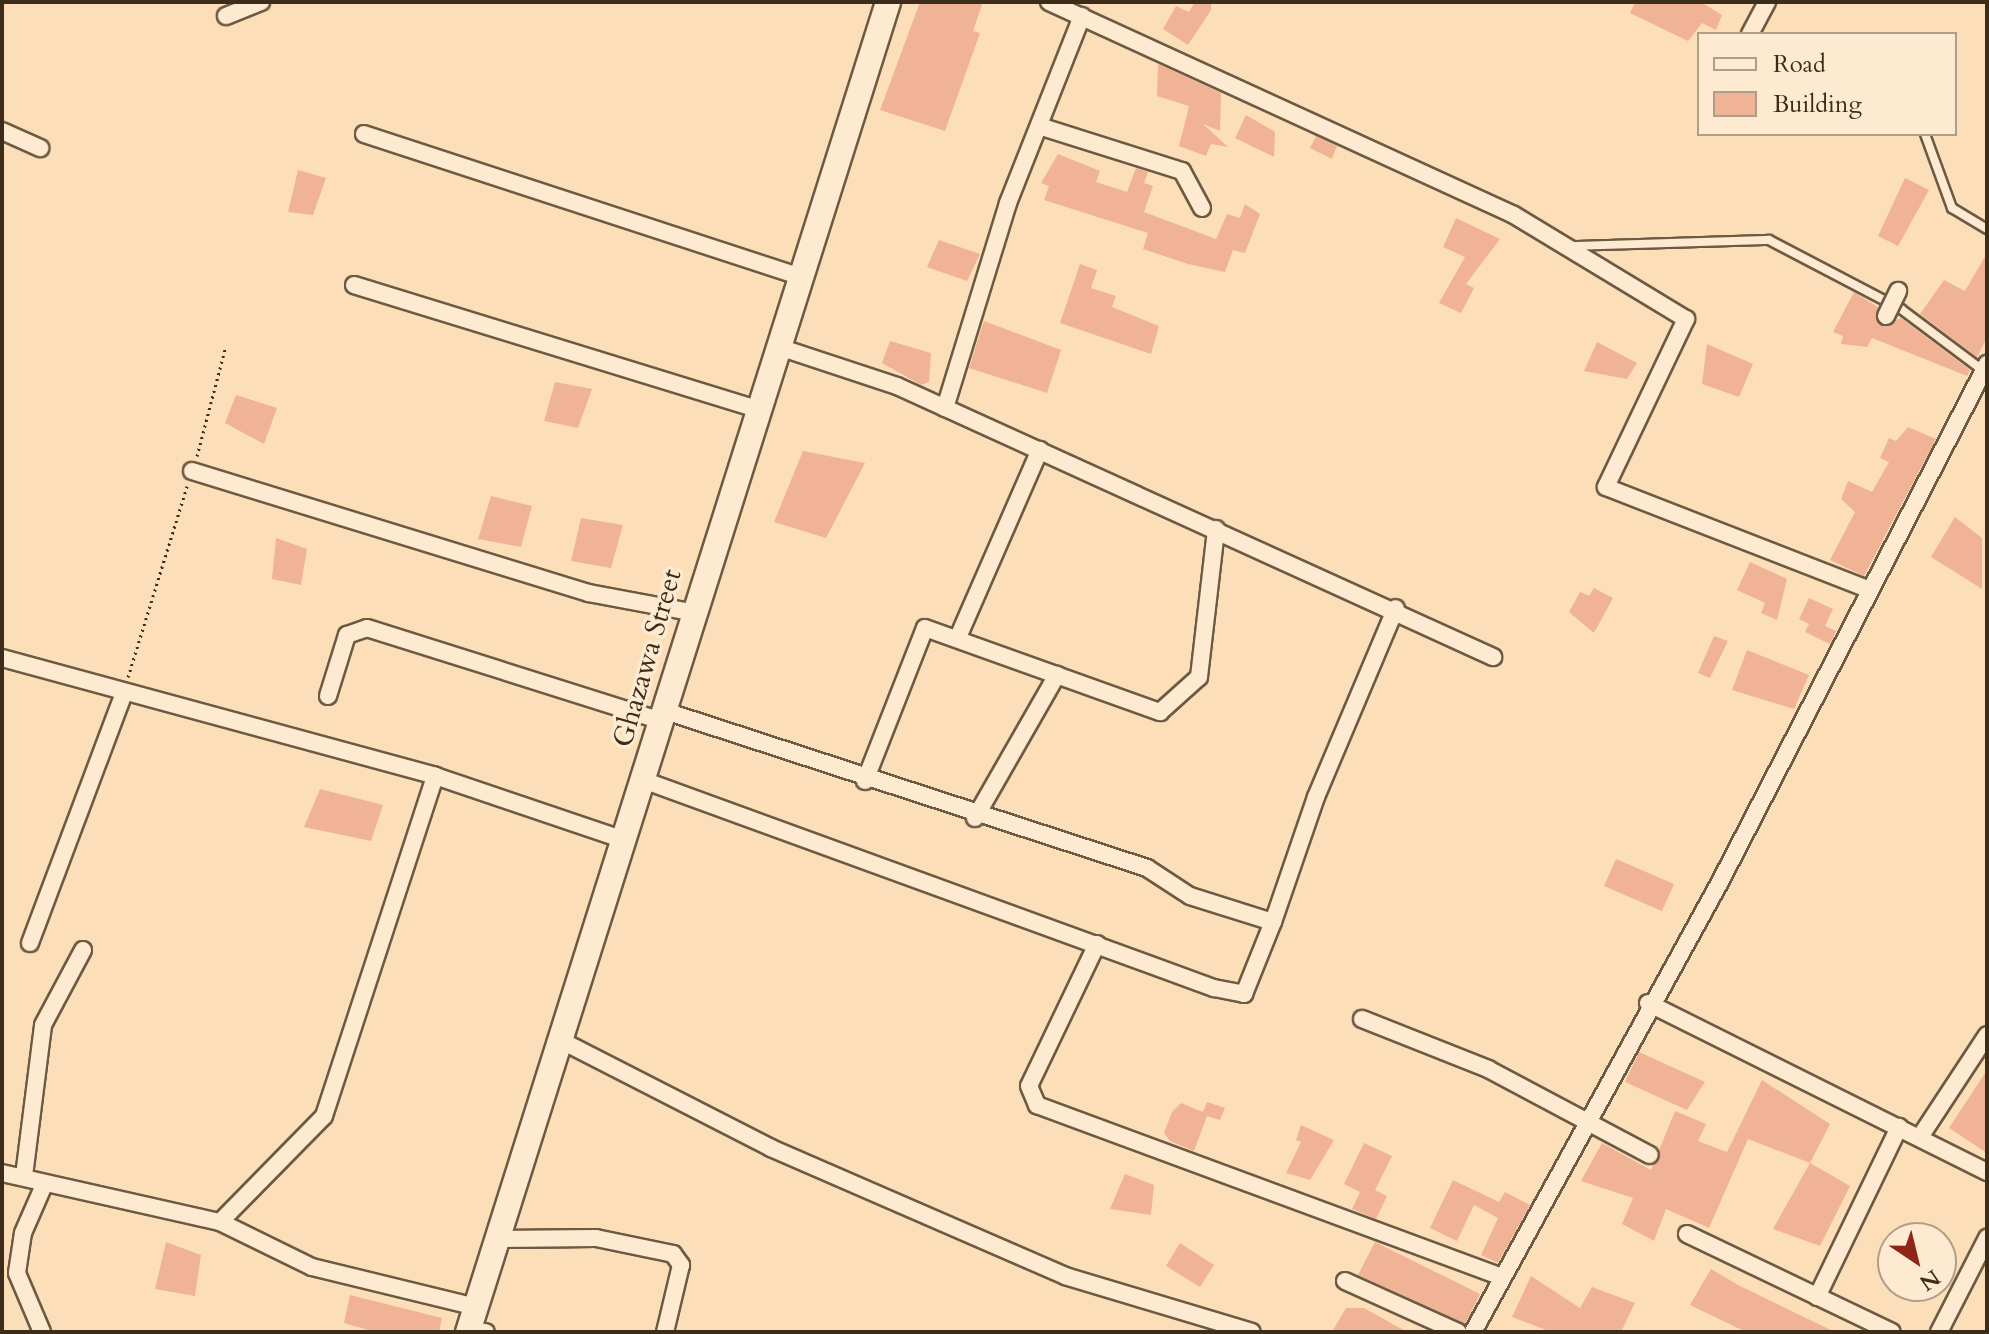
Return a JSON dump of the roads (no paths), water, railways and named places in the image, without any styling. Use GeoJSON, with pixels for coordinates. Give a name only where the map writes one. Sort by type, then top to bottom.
{"type":"FeatureCollection","features":[{"type":"Feature","properties":{"kind":"main road","name":"Ghazawa Street"},"geometry":{"type":"LineString","coordinates":[[475,1325],[643,780],[691,612],[888,2]]}},
{"type":"Feature","properties":{"kind":"street"},"geometry":{"type":"LineString","coordinates":[[226,16],[261,2]]}},
{"type":"Feature","properties":{"kind":"street"},"geometry":{"type":"LineString","coordinates":[[1049,2],[1514,215],[1686,319],[1606,487],[1867,589]]}},
{"type":"Feature","properties":{"kind":"street"},"geometry":{"type":"LineString","coordinates":[[1752,32],[1767,2]]}},
{"type":"Feature","properties":{"kind":"street"},"geometry":{"type":"LineString","coordinates":[[945,408],[1039,126],[1082,16]]}},
{"type":"Feature","properties":{"kind":"street"},"geometry":{"type":"LineString","coordinates":[[1039,126],[1182,171],[1202,208]]}},
{"type":"Feature","properties":{"kind":"street"},"geometry":{"type":"LineString","coordinates":[[2,131],[40,148]]}},
{"type":"Feature","properties":{"kind":"street"},"geometry":{"type":"LineString","coordinates":[[364,134],[798,276]]}},
{"type":"Feature","properties":{"kind":"street"},"geometry":{"type":"LineString","coordinates":[[354,285],[757,409]]}},
{"type":"Feature","properties":{"kind":"street"},"geometry":{"type":"LineString","coordinates":[[1886,316],[1898,291]]}},
{"type":"Feature","properties":{"kind":"street"},"geometry":{"type":"LineString","coordinates":[[776,346],[945,408],[1396,608],[1493,657]]}},
{"type":"Feature","properties":{"kind":"street"},"geometry":{"type":"LineString","coordinates":[[1473,1332],[1648,1003],[1739,845],[1867,589],[1985,368]]}},
{"type":"Feature","properties":{"kind":"street"},"geometry":{"type":"LineString","coordinates":[[959,635],[1040,450]]}},
{"type":"Feature","properties":{"kind":"street"},"geometry":{"type":"LineString","coordinates":[[192,471],[589,593],[691,612]]}},
{"type":"Feature","properties":{"kind":"street"},"geometry":{"type":"LineString","coordinates":[[865,781],[922,630],[959,635],[1160,712],[1199,677],[1216,529]]}},
{"type":"Feature","properties":{"kind":"street"},"geometry":{"type":"LineString","coordinates":[[643,780],[1244,994],[1273,922],[1316,797],[1396,608]]}},
{"type":"Feature","properties":{"kind":"street"},"geometry":{"type":"LineString","coordinates":[[328,696],[347,635],[367,628],[660,715],[975,818],[1147,868],[1190,896],[1273,922]]}},
{"type":"Feature","properties":{"kind":"street"},"geometry":{"type":"LineString","coordinates":[[2,658],[435,776],[624,840]]}},
{"type":"Feature","properties":{"kind":"street"},"geometry":{"type":"LineString","coordinates":[[975,818],[1057,675]]}},
{"type":"Feature","properties":{"kind":"street"},"geometry":{"type":"LineString","coordinates":[[30,943],[124,693]]}},
{"type":"Feature","properties":{"kind":"street"},"geometry":{"type":"LineString","coordinates":[[220,1222],[324,1116],[435,776]]}},
{"type":"Feature","properties":{"kind":"street"},"geometry":{"type":"LineString","coordinates":[[1097,944],[1029,1086],[1037,1105],[1501,1277]]}},
{"type":"Feature","properties":{"kind":"street"},"geometry":{"type":"LineString","coordinates":[[24,1176],[43,1025],[83,950]]}},
{"type":"Feature","properties":{"kind":"street"},"geometry":{"type":"LineString","coordinates":[[1648,1003],[1987,1172]]}},
{"type":"Feature","properties":{"kind":"street"},"geometry":{"type":"LineString","coordinates":[[1362,1019],[1488,1069],[1650,1155]]}},
{"type":"Feature","properties":{"kind":"street"},"geometry":{"type":"LineString","coordinates":[[1920,1137],[1987,1035]]}},
{"type":"Feature","properties":{"kind":"street"},"geometry":{"type":"LineString","coordinates":[[562,1041],[771,1148],[1065,1276],[1252,1332]]}},
{"type":"Feature","properties":{"kind":"street"},"geometry":{"type":"LineString","coordinates":[[1817,1297],[1899,1127]]}},
{"type":"Feature","properties":{"kind":"street"},"geometry":{"type":"LineString","coordinates":[[2,1173],[24,1176],[44,1185],[220,1222],[312,1267],[475,1325]]}},
{"type":"Feature","properties":{"kind":"street"},"geometry":{"type":"LineString","coordinates":[[42,1332],[17,1273],[23,1233],[44,1185]]}},
{"type":"Feature","properties":{"kind":"street"},"geometry":{"type":"LineString","coordinates":[[1687,1234],[1892,1332]]}},
{"type":"Feature","properties":{"kind":"street"},"geometry":{"type":"LineString","coordinates":[[499,1239],[596,1238],[673,1254],[681,1265],[665,1332]]}},
{"type":"Feature","properties":{"kind":"street"},"geometry":{"type":"LineString","coordinates":[[1939,1332],[1987,1238]]}},
{"type":"Feature","properties":{"kind":"street"},"geometry":{"type":"LineString","coordinates":[[1345,1281],[1458,1332]]}},
{"type":"Feature","properties":{"kind":"lane"},"geometry":{"type":"LineString","coordinates":[[1926,136],[1952,208],[1987,229]]}},
{"type":"Feature","properties":{"kind":"lane"},"geometry":{"type":"LineString","coordinates":[[1564,245],[1769,240],[1901,309],[1985,368]]}}]}
